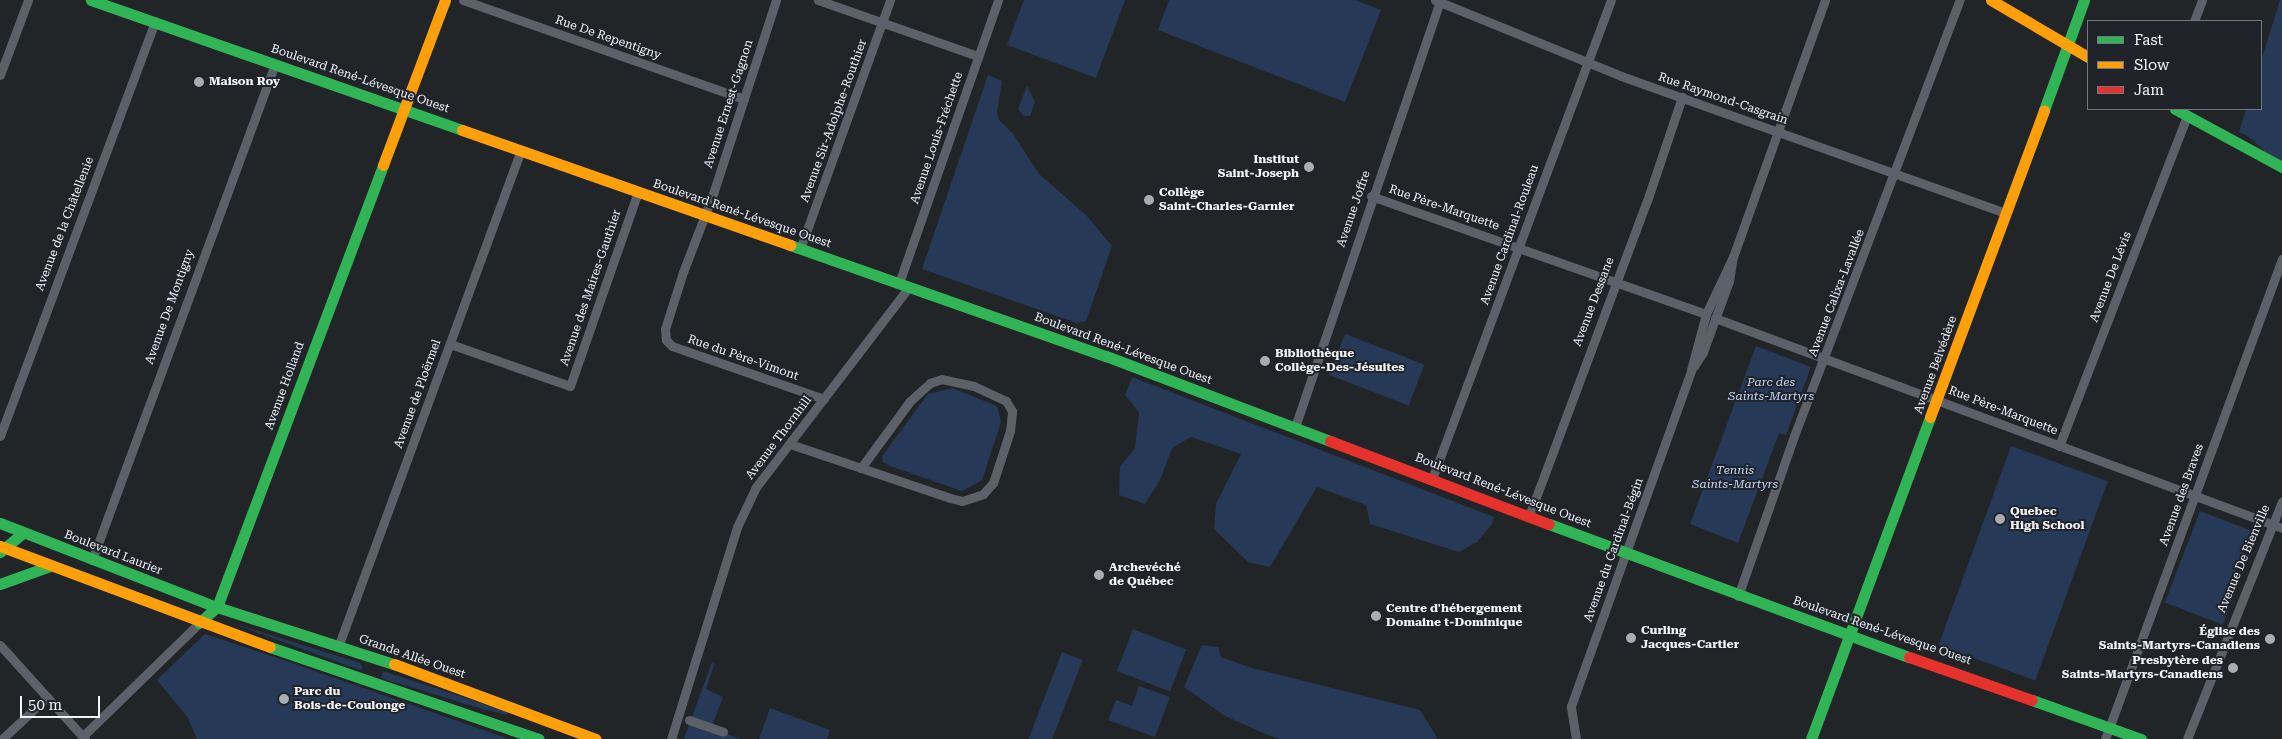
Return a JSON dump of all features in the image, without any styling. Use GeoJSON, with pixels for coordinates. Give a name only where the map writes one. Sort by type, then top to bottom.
{"type":"FeatureCollection","features":[{"type":"Feature","properties":{"kind":"main road","name":"Boulevard René-Lévesque Ouest"},"geometry":{"type":"LineString","coordinates":[[91,0],[904,285],[1295,427],[1738,596],[1849,634],[2107,733],[2141,739]]}},
{"type":"Feature","properties":{"kind":"main road","name":"Avenue Holland"},"geometry":{"type":"LineString","coordinates":[[199,622],[217,606],[446,0]]}},
{"type":"Feature","properties":{"kind":"main road"},"geometry":{"type":"LineString","coordinates":[[1991,0],[2087,56]]}},
{"type":"Feature","properties":{"kind":"main road","name":"Avenue Belvédère"},"geometry":{"type":"LineString","coordinates":[[1811,739],[1849,634],[1939,400],[2084,0]]}},
{"type":"Feature","properties":{"kind":"main road"},"geometry":{"type":"LineString","coordinates":[[2177,110],[2282,167]]}},
{"type":"Feature","properties":{"kind":"main road","name":"Boulevard Laurier"},"geometry":{"type":"LineString","coordinates":[[0,524],[217,606]]}},
{"type":"Feature","properties":{"kind":"main road"},"geometry":{"type":"LineString","coordinates":[[2,549],[23,533]]}},
{"type":"Feature","properties":{"kind":"main road"},"geometry":{"type":"LineString","coordinates":[[2,549],[199,622],[539,739]]}},
{"type":"Feature","properties":{"kind":"main road"},"geometry":{"type":"LineString","coordinates":[[0,584],[50,566]]}},
{"type":"Feature","properties":{"kind":"main road","name":"Grande Allée Ouest"},"geometry":{"type":"LineString","coordinates":[[217,606],[419,672],[596,739]]}},
{"type":"Feature","properties":{"kind":"street"},"geometry":{"type":"LineString","coordinates":[[0,75],[28,0]]}},
{"type":"Feature","properties":{"kind":"street","name":"Rue De Repentigny"},"geometry":{"type":"LineString","coordinates":[[463,0],[744,99]]}},
{"type":"Feature","properties":{"kind":"street","name":"Avenue Ernest-Gagnon"},"geometry":{"type":"LineString","coordinates":[[704,215],[776,0]]}},
{"type":"Feature","properties":{"kind":"street"},"geometry":{"type":"LineString","coordinates":[[818,0],[978,56]]}},
{"type":"Feature","properties":{"kind":"street","name":"Avenue Sir-Adolphe-Routhier"},"geometry":{"type":"LineString","coordinates":[[800,249],[890,0]]}},
{"type":"Feature","properties":{"kind":"street","name":"Avenue Louis-Fréchette"},"geometry":{"type":"LineString","coordinates":[[904,285],[998,0]]}},
{"type":"Feature","properties":{"kind":"street","name":"Avenue Cardinal-Rouleau"},"geometry":{"type":"LineString","coordinates":[[1432,479],[1519,248],[1586,60],[1612,0]]}},
{"type":"Feature","properties":{"kind":"street","name":"Avenue du Cardinal-Bégin"},"geometry":{"type":"LineString","coordinates":[[1576,739],[1571,706],[1691,370],[1706,314],[1733,257],[1824,0]]}},
{"type":"Feature","properties":{"kind":"street","name":"Avenue Calixa-Lavallée"},"geometry":{"type":"LineString","coordinates":[[1738,596],[1794,436],[1826,359],[1960,0]]}},
{"type":"Feature","properties":{"kind":"street"},"geometry":{"type":"LineString","coordinates":[[2194,20],[2202,0]]}},
{"type":"Feature","properties":{"kind":"street","name":"Rue Raymond-Casgrain"},"geometry":{"type":"LineString","coordinates":[[1438,1],[1586,60],[1621,76],[2006,212]]}},
{"type":"Feature","properties":{"kind":"street","name":"Avenue Joffre"},"geometry":{"type":"LineString","coordinates":[[1295,427],[1438,1]]}},
{"type":"Feature","properties":{"kind":"street","name":"Avenue de la Châtellenie"},"geometry":{"type":"LineString","coordinates":[[0,436],[155,22]]}},
{"type":"Feature","properties":{"kind":"street","name":"Avenue De Montigny"},"geometry":{"type":"LineString","coordinates":[[92,560],[275,64]]}},
{"type":"Feature","properties":{"kind":"street","name":"Avenue Dessane"},"geometry":{"type":"LineString","coordinates":[[1529,516],[1615,281],[1647,200],[1682,97]]}},
{"type":"Feature","properties":{"kind":"street","name":"Avenue De Lévis"},"geometry":{"type":"LineString","coordinates":[[2059,446],[2187,116]]}},
{"type":"Feature","properties":{"kind":"street","name":"Avenue de Ploërmel"},"geometry":{"type":"LineString","coordinates":[[338,647],[521,150]]}},
{"type":"Feature","properties":{"kind":"street","name":"Avenue des Maires-Gauthier"},"geometry":{"type":"LineString","coordinates":[[450,344],[570,386],[638,192]]}},
{"type":"Feature","properties":{"kind":"street","name":"Rue Père-Marquette"},"geometry":{"type":"LineString","coordinates":[[1371,196],[1706,314]]}},
{"type":"Feature","properties":{"kind":"street","name":"Rue du Père-Vimont"},"geometry":{"type":"LineString","coordinates":[[704,215],[665,329],[666,340],[672,346],[824,399]]}},
{"type":"Feature","properties":{"kind":"street","name":"Avenue du Cardinal-Bégin"},"geometry":{"type":"LineString","coordinates":[[1691,370],[1703,352],[1728,281],[1733,257]]}},
{"type":"Feature","properties":{"kind":"street","name":"Avenue des Braves"},"geometry":{"type":"LineString","coordinates":[[2107,733],[2282,259]]}},
{"type":"Feature","properties":{"kind":"street","name":"Avenue Thornhill"},"geometry":{"type":"LineString","coordinates":[[672,739],[737,527],[756,487],[824,399],[904,285]]}},
{"type":"Feature","properties":{"kind":"street","name":"Rue Père-Marquette"},"geometry":{"type":"LineString","coordinates":[[1715,318],[2282,528]]}},
{"type":"Feature","properties":{"kind":"street"},"geometry":{"type":"LineString","coordinates":[[790,444],[860,468],[950,498],[972,499],[983,494],[993,483],[1010,431],[1012,412],[1006,402],[974,386],[942,379],[930,383],[910,402],[860,468]]}},
{"type":"Feature","properties":{"kind":"street","name":"Avenue De Bienville"},"geometry":{"type":"LineString","coordinates":[[2187,739],[2282,501]]}},
{"type":"Feature","properties":{"kind":"street","name":"Avenue Holland"},"geometry":{"type":"LineString","coordinates":[[84,738],[199,622]]}},
{"type":"Feature","properties":{"kind":"street"},"geometry":{"type":"LineString","coordinates":[[0,645],[84,738]]}},
{"type":"Feature","properties":{"kind":"street"},"geometry":{"type":"LineString","coordinates":[[2,739],[47,697]]}},
{"type":"Feature","properties":{"kind":"street"},"geometry":{"type":"LineString","coordinates":[[689,720],[723,732]]}},
{"type":"Feature","properties":{"kind":"green space"},"geometry":{"type":"Polygon","coordinates":[[[1024,0],[1125,0],[1096,78],[1007,45],[1024,0]]]}},
{"type":"Feature","properties":{"kind":"green space"},"geometry":{"type":"Polygon","coordinates":[[[1169,0],[1355,0],[1381,10],[1345,102],[1158,30],[1169,0]]]}},
{"type":"Feature","properties":{"kind":"green space"},"geometry":{"type":"Polygon","coordinates":[[[2280,0],[2282,0],[2282,167],[2248,136],[2239,132],[2246,110],[2262,110],[2262,58],[2280,0]]]}},
{"type":"Feature","properties":{"kind":"green space"},"geometry":{"type":"Polygon","coordinates":[[[988,75],[1002,81],[997,112],[999,120],[1013,134],[1039,174],[1086,215],[1112,246],[1086,321],[1077,323],[922,269],[988,75]]]}},
{"type":"Feature","properties":{"kind":"green space"},"geometry":{"type":"Polygon","coordinates":[[[1027,86],[1035,102],[1030,116],[1024,116],[1018,109],[1027,86]]]}},
{"type":"Feature","properties":{"kind":"green space"},"geometry":{"type":"Polygon","coordinates":[[[1345,334],[1424,364],[1409,406],[1329,375],[1345,334]]]}},
{"type":"Feature","properties":{"kind":"green space"},"geometry":{"type":"Polygon","coordinates":[[[1756,346],[1811,367],[1786,435],[1779,433],[1738,543],[1690,524],[1756,346]]]}},
{"type":"Feature","properties":{"kind":"green space"},"geometry":{"type":"Polygon","coordinates":[[[1132,377],[1494,517],[1492,524],[1477,542],[1459,552],[1370,524],[1366,505],[1317,487],[1270,567],[1248,562],[1214,529],[1216,504],[1241,454],[1191,437],[1172,448],[1160,480],[1145,504],[1119,495],[1120,467],[1135,448],[1139,412],[1125,395],[1132,377]]]}},
{"type":"Feature","properties":{"kind":"green space"},"geometry":{"type":"Polygon","coordinates":[[[952,388],[997,406],[1001,422],[982,480],[962,491],[890,466],[883,462],[882,456],[928,394],[952,388]]]}},
{"type":"Feature","properties":{"kind":"green space"},"geometry":{"type":"Polygon","coordinates":[[[2011,446],[2108,481],[2035,680],[1938,645],[2011,446]]]}},
{"type":"Feature","properties":{"kind":"green space"},"geometry":{"type":"Polygon","coordinates":[[[2200,511],[2258,533],[2223,625],[2165,602],[2200,511]]]}},
{"type":"Feature","properties":{"kind":"green space"},"geometry":{"type":"Polygon","coordinates":[[[229,622],[360,663],[363,668],[360,670],[229,622]]]}},
{"type":"Feature","properties":{"kind":"green space"},"geometry":{"type":"Polygon","coordinates":[[[1133,629],[1186,649],[1170,691],[1117,671],[1133,629]]]}},
{"type":"Feature","properties":{"kind":"green space","name":"Parc du Bois-de-Coulonge"},"geometry":{"type":"Polygon","coordinates":[[[205,634],[509,739],[197,739],[188,718],[157,680],[205,634]]]}},
{"type":"Feature","properties":{"kind":"green space"},"geometry":{"type":"Polygon","coordinates":[[[1202,645],[1218,647],[1221,657],[1252,668],[1420,710],[1438,739],[1280,739],[1270,736],[1225,716],[1184,687],[1202,645]]]}},
{"type":"Feature","properties":{"kind":"green space"},"geometry":{"type":"Polygon","coordinates":[[[1062,652],[1083,660],[1052,739],[1029,739],[1062,652]]]}},
{"type":"Feature","properties":{"kind":"green space"},"geometry":{"type":"Polygon","coordinates":[[[712,662],[715,663],[706,689],[723,697],[711,729],[741,739],[684,739],[712,662]]]}},
{"type":"Feature","properties":{"kind":"green space"},"geometry":{"type":"Polygon","coordinates":[[[383,671],[508,712],[507,715],[381,678],[383,671]]]}},
{"type":"Feature","properties":{"kind":"green space"},"geometry":{"type":"Polygon","coordinates":[[[1139,686],[1170,697],[1155,737],[1108,720],[1116,700],[1132,706],[1139,686]]]}},
{"type":"Feature","properties":{"kind":"green space"},"geometry":{"type":"Polygon","coordinates":[[[770,708],[830,730],[827,739],[759,739],[770,708]]]}},
{"type":"Feature","properties":{"kind":"traffic: fast"},"geometry":{"type":"LineString","coordinates":[[91,0],[462,130]]}},
{"type":"Feature","properties":{"kind":"traffic: fast"},"geometry":{"type":"LineString","coordinates":[[2044,110],[2084,0]]}},
{"type":"Feature","properties":{"kind":"traffic: fast"},"geometry":{"type":"LineString","coordinates":[[2177,110],[2282,167]]}},
{"type":"Feature","properties":{"kind":"traffic: fast"},"geometry":{"type":"LineString","coordinates":[[199,623],[217,607],[383,165]]}},
{"type":"Feature","properties":{"kind":"traffic: fast"},"geometry":{"type":"LineString","coordinates":[[790,245],[1106,356],[1330,441]]}},
{"type":"Feature","properties":{"kind":"traffic: fast"},"geometry":{"type":"LineString","coordinates":[[1811,739],[1930,417]]}},
{"type":"Feature","properties":{"kind":"traffic: fast"},"geometry":{"type":"LineString","coordinates":[[0,523],[217,607],[394,664]]}},
{"type":"Feature","properties":{"kind":"traffic: fast"},"geometry":{"type":"LineString","coordinates":[[1549,524],[1909,657]]}},
{"type":"Feature","properties":{"kind":"traffic: fast"},"geometry":{"type":"LineString","coordinates":[[0,552],[23,533]]}},
{"type":"Feature","properties":{"kind":"traffic: fast"},"geometry":{"type":"LineString","coordinates":[[0,584],[50,566]]}},
{"type":"Feature","properties":{"kind":"traffic: fast"},"geometry":{"type":"LineString","coordinates":[[270,647],[539,739]]}},
{"type":"Feature","properties":{"kind":"traffic: fast"},"geometry":{"type":"LineString","coordinates":[[2032,700],[2141,739]]}},
{"type":"Feature","properties":{"kind":"traffic: slow"},"geometry":{"type":"LineString","coordinates":[[383,165],[445,0]]}},
{"type":"Feature","properties":{"kind":"traffic: slow"},"geometry":{"type":"LineString","coordinates":[[1991,0],[2087,56]]}},
{"type":"Feature","properties":{"kind":"traffic: slow"},"geometry":{"type":"LineString","coordinates":[[1930,417],[2044,110]]}},
{"type":"Feature","properties":{"kind":"traffic: slow"},"geometry":{"type":"LineString","coordinates":[[462,130],[790,245]]}},
{"type":"Feature","properties":{"kind":"traffic: slow"},"geometry":{"type":"LineString","coordinates":[[0,546],[270,647]]}},
{"type":"Feature","properties":{"kind":"traffic: slow"},"geometry":{"type":"LineString","coordinates":[[394,664],[596,739]]}},
{"type":"Feature","properties":{"kind":"traffic: jam"},"geometry":{"type":"LineString","coordinates":[[1330,441],[1549,524]]}},
{"type":"Feature","properties":{"kind":"traffic: jam"},"geometry":{"type":"LineString","coordinates":[[1909,657],[2032,700]]}},
{"type":"Feature","properties":{"kind":"place","name":"Maison Roy"},"geometry":{"type":"Point","coordinates":[199,82]}},
{"type":"Feature","properties":{"kind":"place","name":"Institut Saint-Joseph"},"geometry":{"type":"Point","coordinates":[1309,167]}},
{"type":"Feature","properties":{"kind":"place","name":"Collège Saint-Charles-Garnier"},"geometry":{"type":"Point","coordinates":[1149,200]}},
{"type":"Feature","properties":{"kind":"place","name":"Bibliothèque Collège-Des-Jésuites"},"geometry":{"type":"Point","coordinates":[1265,361]}},
{"type":"Feature","properties":{"kind":"place","name":"Quebec High School"},"geometry":{"type":"Point","coordinates":[2000,519]}},
{"type":"Feature","properties":{"kind":"place","name":"Archevéché de Québec"},"geometry":{"type":"Point","coordinates":[1099,575]}},
{"type":"Feature","properties":{"kind":"place","name":"Centre d'hébergement Domaine t-Dominique"},"geometry":{"type":"Point","coordinates":[1376,616]}},
{"type":"Feature","properties":{"kind":"place","name":"Curling Jacques-Cartier"},"geometry":{"type":"Point","coordinates":[1631,638]}},
{"type":"Feature","properties":{"kind":"place","name":"Église des Saints-Martyrs-Canadiens"},"geometry":{"type":"Point","coordinates":[2270,639]}},
{"type":"Feature","properties":{"kind":"place","name":"Presbytère des Saints-Martyrs-Canadiens"},"geometry":{"type":"Point","coordinates":[2233,668]}},
{"type":"Feature","properties":{"kind":"place","name":"Parc du Bois-de-Coulonge"},"geometry":{"type":"Point","coordinates":[284,699]}},
{"type":"Feature","properties":{"kind":"park label","name":"Parc des Saints-Martyrs"},"geometry":{"type":"Point","coordinates":[1771,390]}},
{"type":"Feature","properties":{"kind":"park label","name":"Tennis Saints-Martyrs"},"geometry":{"type":"Point","coordinates":[1735,478]}}]}
